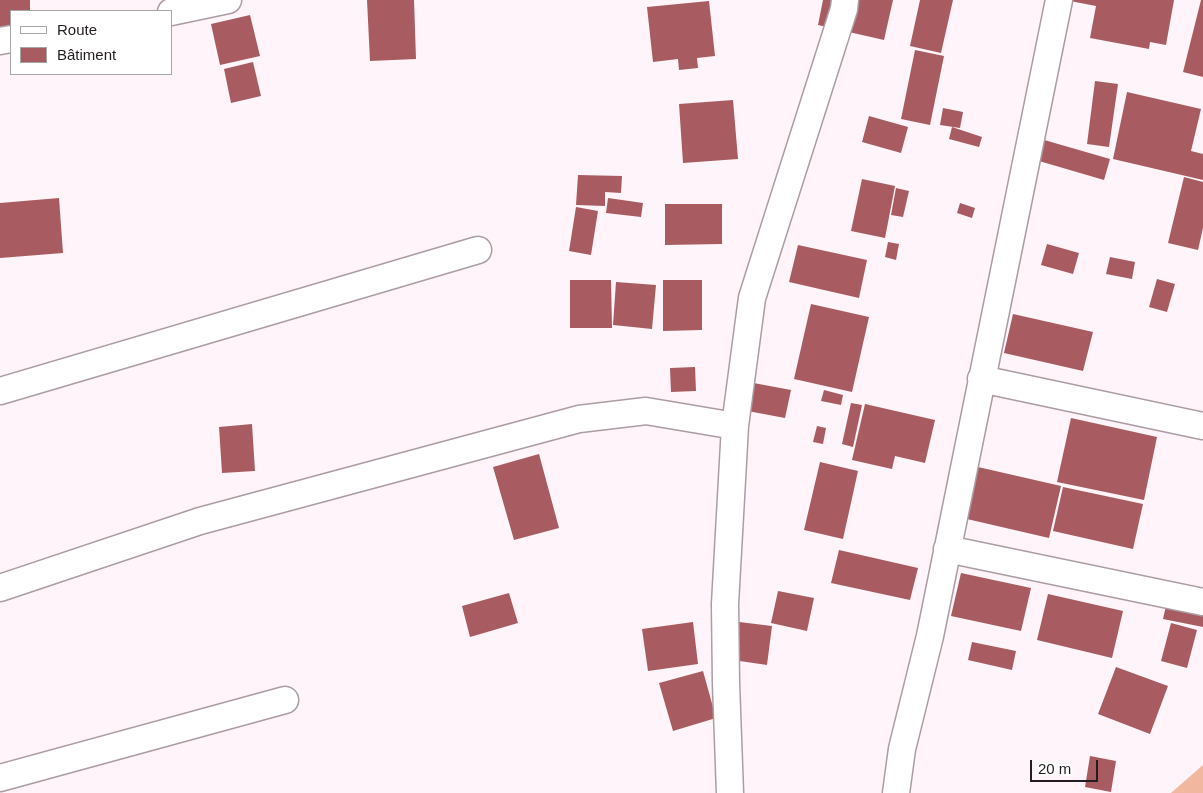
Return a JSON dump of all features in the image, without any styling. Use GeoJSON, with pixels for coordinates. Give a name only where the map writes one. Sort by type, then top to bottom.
{"type":"FeatureCollection","features":[{"type":"Feature","properties":{"kind":"street"},"geometry":{"type":"LineString","coordinates":[[172,12],[228,0]]}},
{"type":"Feature","properties":{"kind":"street"},"geometry":{"type":"LineString","coordinates":[[730,793],[725,604],[736,426],[752,298],[844,9],[845,0]]}},
{"type":"Feature","properties":{"kind":"street"},"geometry":{"type":"LineString","coordinates":[[896,793],[902,749],[930,636],[1058,0]]}},
{"type":"Feature","properties":{"kind":"street"},"geometry":{"type":"LineString","coordinates":[[0,391],[478,250]]}},
{"type":"Feature","properties":{"kind":"street"},"geometry":{"type":"LineString","coordinates":[[981,380],[1203,426]]}},
{"type":"Feature","properties":{"kind":"street"},"geometry":{"type":"LineString","coordinates":[[0,588],[200,521],[579,419],[646,412],[736,426]]}},
{"type":"Feature","properties":{"kind":"street"},"geometry":{"type":"LineString","coordinates":[[947,548],[1203,602]]}},
{"type":"Feature","properties":{"kind":"street"},"geometry":{"type":"LineString","coordinates":[[0,778],[285,700]]}},
{"type":"Feature","properties":{"kind":"shaded area"},"geometry":{"type":"Polygon","coordinates":[[[1203,765],[1203,793],[1171,793],[1203,765]]]}},
{"type":"Feature","properties":{"kind":"building"},"geometry":{"type":"Polygon","coordinates":[[[0,0],[30,0],[30,10],[10,10],[10,29],[0,29],[0,0]]]}},
{"type":"Feature","properties":{"kind":"building"},"geometry":{"type":"Polygon","coordinates":[[[367,0],[414,0],[416,59],[370,61],[367,0]]]}},
{"type":"Feature","properties":{"kind":"building"},"geometry":{"type":"Polygon","coordinates":[[[823,0],[893,0],[884,40],[818,25],[823,0]]]}},
{"type":"Feature","properties":{"kind":"building"},"geometry":{"type":"Polygon","coordinates":[[[920,0],[953,0],[941,53],[910,46],[920,0]]]}},
{"type":"Feature","properties":{"kind":"building"},"geometry":{"type":"Polygon","coordinates":[[[1070,0],[1174,0],[1166,45],[1150,42],[1149,49],[1090,38],[1096,6],[1070,0]]]}},
{"type":"Feature","properties":{"kind":"building"},"geometry":{"type":"Polygon","coordinates":[[[1201,0],[1203,0],[1203,77],[1183,72],[1201,0]]]}},
{"type":"Feature","properties":{"kind":"building"},"geometry":{"type":"Polygon","coordinates":[[[709,1],[715,56],[697,58],[698,68],[679,70],[678,59],[653,62],[647,7],[709,1]]]}},
{"type":"Feature","properties":{"kind":"building"},"geometry":{"type":"Polygon","coordinates":[[[250,15],[260,56],[220,65],[211,24],[250,15]]]}},
{"type":"Feature","properties":{"kind":"building"},"geometry":{"type":"Polygon","coordinates":[[[915,50],[944,56],[930,125],[901,119],[915,50]]]}},
{"type":"Feature","properties":{"kind":"building"},"geometry":{"type":"Polygon","coordinates":[[[253,62],[261,96],[231,103],[224,69],[253,62]]]}},
{"type":"Feature","properties":{"kind":"building"},"geometry":{"type":"Polygon","coordinates":[[[1095,81],[1118,84],[1109,147],[1087,144],[1095,81]]]}},
{"type":"Feature","properties":{"kind":"building"},"geometry":{"type":"Polygon","coordinates":[[[1127,92],[1201,109],[1191,151],[1203,154],[1203,180],[1113,159],[1127,92]]]}},
{"type":"Feature","properties":{"kind":"building"},"geometry":{"type":"Polygon","coordinates":[[[733,100],[738,159],[683,163],[679,104],[733,100]]]}},
{"type":"Feature","properties":{"kind":"building"},"geometry":{"type":"Polygon","coordinates":[[[943,108],[963,112],[960,128],[940,125],[943,108]]]}},
{"type":"Feature","properties":{"kind":"building"},"geometry":{"type":"Polygon","coordinates":[[[869,116],[908,127],[901,153],[862,142],[869,116]]]}},
{"type":"Feature","properties":{"kind":"building"},"geometry":{"type":"Polygon","coordinates":[[[952,127],[982,137],[979,147],[949,139],[952,127]]]}},
{"type":"Feature","properties":{"kind":"building"},"geometry":{"type":"Polygon","coordinates":[[[1027,135],[1110,159],[1104,180],[1022,156],[1027,135]]]}},
{"type":"Feature","properties":{"kind":"building"},"geometry":{"type":"Polygon","coordinates":[[[578,175],[622,176],[621,193],[605,192],[605,206],[576,205],[578,175]]]}},
{"type":"Feature","properties":{"kind":"building"},"geometry":{"type":"Polygon","coordinates":[[[1184,177],[1203,182],[1203,228],[1198,250],[1168,243],[1184,177]]]}},
{"type":"Feature","properties":{"kind":"building"},"geometry":{"type":"Polygon","coordinates":[[[862,179],[895,186],[885,238],[851,231],[862,179]]]}},
{"type":"Feature","properties":{"kind":"building"},"geometry":{"type":"Polygon","coordinates":[[[896,188],[909,191],[903,217],[891,215],[896,188]]]}},
{"type":"Feature","properties":{"kind":"building"},"geometry":{"type":"Polygon","coordinates":[[[59,198],[63,253],[0,258],[0,203],[59,198]]]}},
{"type":"Feature","properties":{"kind":"building"},"geometry":{"type":"Polygon","coordinates":[[[608,198],[643,203],[641,217],[606,213],[608,198]]]}},
{"type":"Feature","properties":{"kind":"building"},"geometry":{"type":"Polygon","coordinates":[[[960,203],[975,208],[972,218],[957,213],[960,203]]]}},
{"type":"Feature","properties":{"kind":"building"},"geometry":{"type":"Polygon","coordinates":[[[665,204],[722,204],[722,244],[665,245],[665,204]]]}},
{"type":"Feature","properties":{"kind":"building"},"geometry":{"type":"Polygon","coordinates":[[[576,207],[598,211],[591,255],[569,251],[576,207]]]}},
{"type":"Feature","properties":{"kind":"building"},"geometry":{"type":"Polygon","coordinates":[[[888,242],[899,244],[896,260],[885,257],[888,242]]]}},
{"type":"Feature","properties":{"kind":"building"},"geometry":{"type":"Polygon","coordinates":[[[1047,244],[1079,253],[1073,274],[1041,265],[1047,244]]]}},
{"type":"Feature","properties":{"kind":"building"},"geometry":{"type":"Polygon","coordinates":[[[798,245],[867,260],[859,298],[789,282],[798,245]]]}},
{"type":"Feature","properties":{"kind":"building"},"geometry":{"type":"Polygon","coordinates":[[[1110,257],[1135,262],[1132,279],[1106,274],[1110,257]]]}},
{"type":"Feature","properties":{"kind":"building"},"geometry":{"type":"Polygon","coordinates":[[[1157,279],[1175,284],[1167,312],[1149,307],[1157,279]]]}},
{"type":"Feature","properties":{"kind":"building"},"geometry":{"type":"Polygon","coordinates":[[[570,280],[611,280],[612,328],[570,328],[570,280]]]}},
{"type":"Feature","properties":{"kind":"building"},"geometry":{"type":"Polygon","coordinates":[[[663,280],[702,280],[702,330],[663,331],[663,280]]]}},
{"type":"Feature","properties":{"kind":"building"},"geometry":{"type":"Polygon","coordinates":[[[616,282],[656,285],[652,329],[613,325],[616,282]]]}},
{"type":"Feature","properties":{"kind":"building"},"geometry":{"type":"Polygon","coordinates":[[[811,304],[869,317],[852,392],[794,379],[811,304]]]}},
{"type":"Feature","properties":{"kind":"building"},"geometry":{"type":"Polygon","coordinates":[[[1013,314],[1093,332],[1083,371],[1004,353],[1013,314]]]}},
{"type":"Feature","properties":{"kind":"building"},"geometry":{"type":"Polygon","coordinates":[[[695,367],[696,391],[671,392],[670,368],[695,367]]]}},
{"type":"Feature","properties":{"kind":"building"},"geometry":{"type":"Polygon","coordinates":[[[743,381],[791,390],[785,418],[737,409],[743,381]]]}},
{"type":"Feature","properties":{"kind":"building"},"geometry":{"type":"Polygon","coordinates":[[[824,390],[843,395],[841,405],[821,401],[824,390]]]}},
{"type":"Feature","properties":{"kind":"building"},"geometry":{"type":"Polygon","coordinates":[[[851,403],[862,405],[853,447],[842,444],[851,403]]]}},
{"type":"Feature","properties":{"kind":"building"},"geometry":{"type":"Polygon","coordinates":[[[865,404],[935,420],[925,463],[895,456],[892,469],[852,460],[865,404]]]}},
{"type":"Feature","properties":{"kind":"building"},"geometry":{"type":"Polygon","coordinates":[[[1071,418],[1157,437],[1144,500],[1057,482],[1071,418]]]}},
{"type":"Feature","properties":{"kind":"building"},"geometry":{"type":"Polygon","coordinates":[[[252,424],[255,471],[222,473],[219,427],[252,424]]]}},
{"type":"Feature","properties":{"kind":"building"},"geometry":{"type":"Polygon","coordinates":[[[817,426],[826,428],[823,444],[813,442],[817,426]]]}},
{"type":"Feature","properties":{"kind":"building"},"geometry":{"type":"Polygon","coordinates":[[[539,454],[559,528],[514,540],[493,467],[539,454]]]}},
{"type":"Feature","properties":{"kind":"building"},"geometry":{"type":"Polygon","coordinates":[[[820,462],[858,471],[843,539],[804,530],[820,462]]]}},
{"type":"Feature","properties":{"kind":"building"},"geometry":{"type":"Polygon","coordinates":[[[978,467],[1061,486],[1049,538],[967,519],[978,467]]]}},
{"type":"Feature","properties":{"kind":"building"},"geometry":{"type":"Polygon","coordinates":[[[1063,487],[1143,504],[1133,549],[1053,531],[1063,487]]]}},
{"type":"Feature","properties":{"kind":"building"},"geometry":{"type":"Polygon","coordinates":[[[839,550],[918,568],[910,600],[831,583],[839,550]]]}},
{"type":"Feature","properties":{"kind":"building"},"geometry":{"type":"Polygon","coordinates":[[[961,573],[1031,588],[1021,631],[951,616],[961,573]]]}},
{"type":"Feature","properties":{"kind":"building"},"geometry":{"type":"Polygon","coordinates":[[[778,591],[814,598],[807,631],[771,623],[778,591]]]}},
{"type":"Feature","properties":{"kind":"building"},"geometry":{"type":"Polygon","coordinates":[[[509,593],[518,623],[470,637],[462,606],[509,593]]]}},
{"type":"Feature","properties":{"kind":"building"},"geometry":{"type":"Polygon","coordinates":[[[1048,594],[1123,611],[1112,658],[1037,640],[1048,594]]]}},
{"type":"Feature","properties":{"kind":"building"},"geometry":{"type":"Polygon","coordinates":[[[1168,597],[1203,604],[1203,627],[1163,619],[1168,597]]]}},
{"type":"Feature","properties":{"kind":"building"},"geometry":{"type":"Polygon","coordinates":[[[731,621],[772,626],[767,665],[726,659],[731,621]]]}},
{"type":"Feature","properties":{"kind":"building"},"geometry":{"type":"Polygon","coordinates":[[[693,622],[698,664],[648,671],[642,629],[693,622]]]}},
{"type":"Feature","properties":{"kind":"building"},"geometry":{"type":"Polygon","coordinates":[[[1171,623],[1197,630],[1187,668],[1161,661],[1171,623]]]}},
{"type":"Feature","properties":{"kind":"building"},"geometry":{"type":"Polygon","coordinates":[[[972,642],[1016,651],[1012,670],[968,660],[972,642]]]}},
{"type":"Feature","properties":{"kind":"building"},"geometry":{"type":"Polygon","coordinates":[[[1116,667],[1168,686],[1150,734],[1098,714],[1116,667]]]}},
{"type":"Feature","properties":{"kind":"building"},"geometry":{"type":"Polygon","coordinates":[[[703,671],[716,718],[673,731],[659,683],[703,671]]]}},
{"type":"Feature","properties":{"kind":"building"},"geometry":{"type":"Polygon","coordinates":[[[1090,756],[1116,761],[1111,792],[1085,787],[1090,756]]]}}]}
